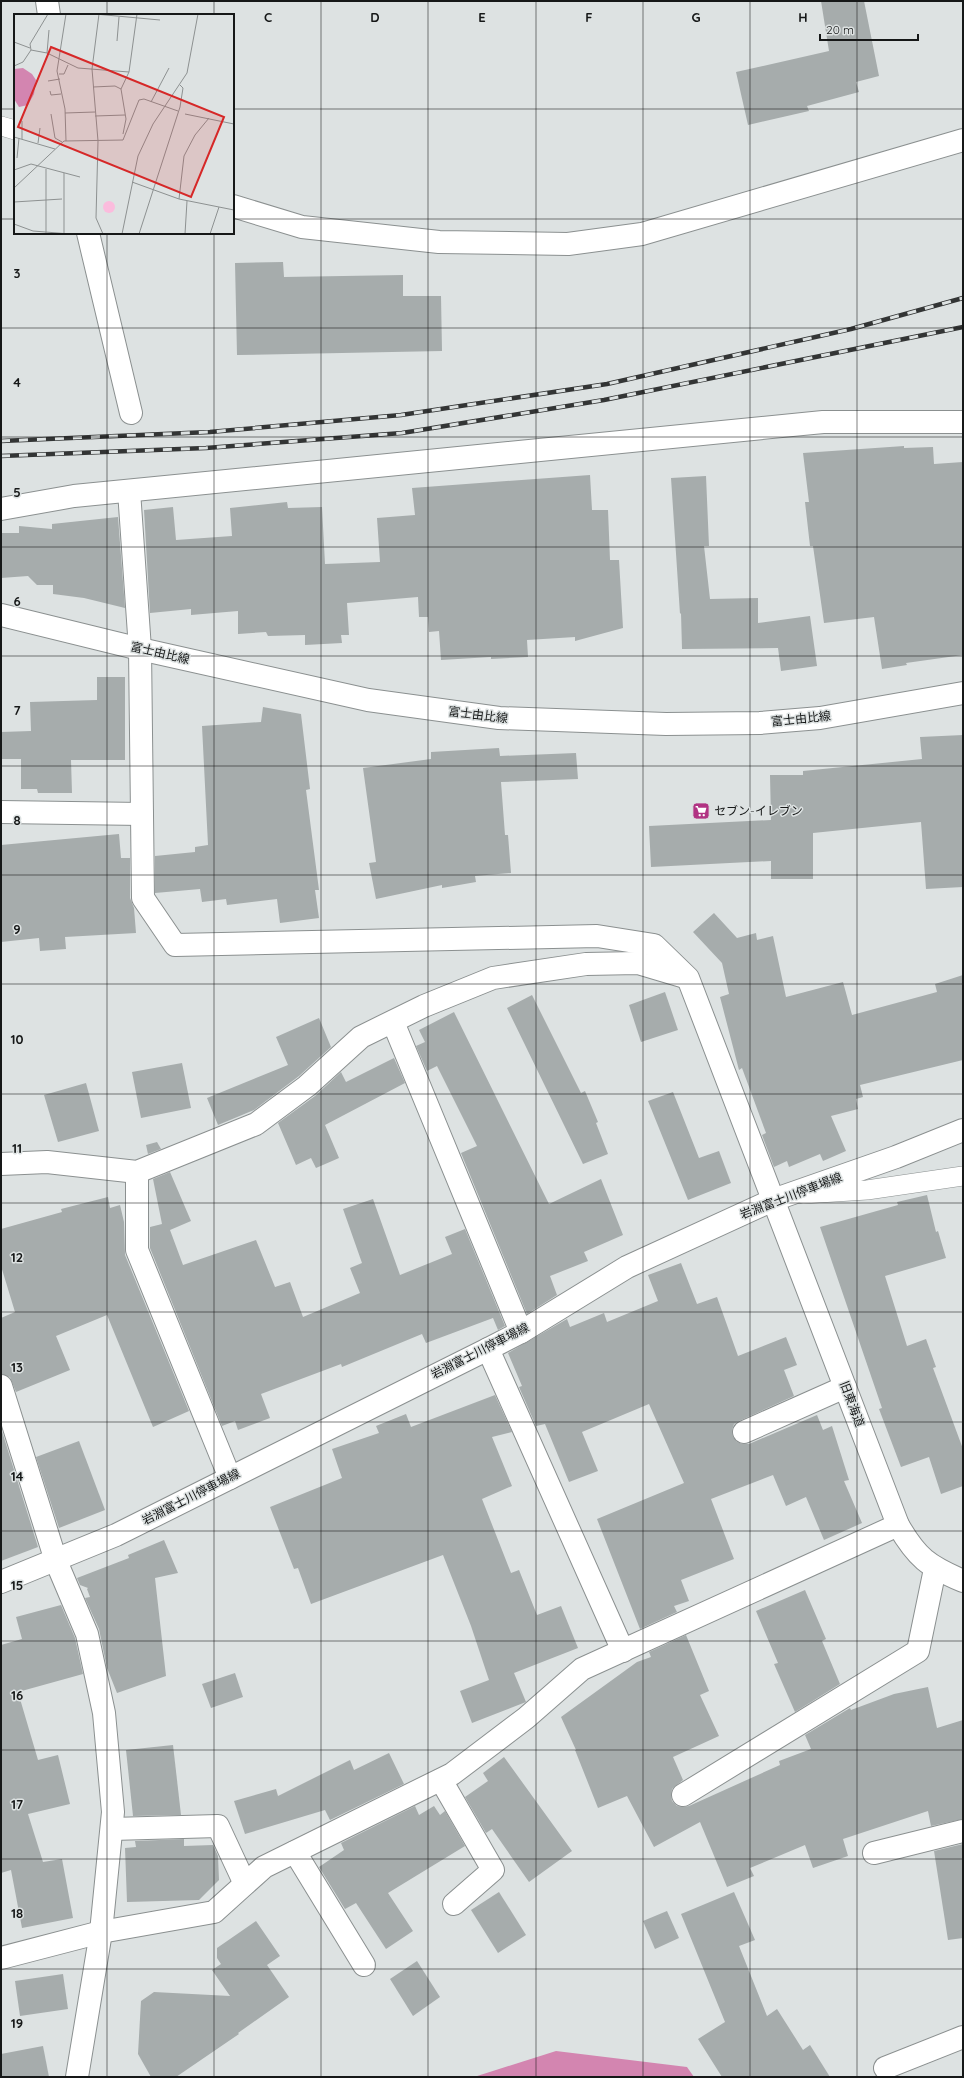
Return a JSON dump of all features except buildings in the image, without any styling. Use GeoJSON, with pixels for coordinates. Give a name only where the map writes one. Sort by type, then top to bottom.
{"type":"FeatureCollection","features":[{"type":"Feature","properties":{"kind":"street"},"geometry":{"type":"LineString","coordinates":[[47,1],[49,14]]}},
{"type":"Feature","properties":{"kind":"street"},"geometry":{"type":"LineString","coordinates":[[234,206],[302,227],[439,242],[568,244],[642,234],[963,140]]}},
{"type":"Feature","properties":{"kind":"street"},"geometry":{"type":"LineString","coordinates":[[88,234],[132,413]]}},
{"type":"Feature","properties":{"kind":"street"},"geometry":{"type":"LineString","coordinates":[[1,509],[74,496],[823,422],[963,422]]}},
{"type":"Feature","properties":{"kind":"street"},"geometry":{"type":"LineString","coordinates":[[129,491],[140,649],[143,898],[175,945],[597,936],[654,945],[688,978]]}},
{"type":"Feature","properties":{"kind":"street","name":"富士由比線"},"geometry":{"type":"LineString","coordinates":[[1,614],[140,649],[368,700],[499,718],[666,724],[760,723],[820,718],[963,693]]}},
{"type":"Feature","properties":{"kind":"street"},"geometry":{"type":"LineString","coordinates":[[1,812],[142,814]]}},
{"type":"Feature","properties":{"kind":"street"},"geometry":{"type":"LineString","coordinates":[[1,1164],[47,1162],[137,1172],[256,1124],[307,1086],[361,1038],[424,1006],[493,978],[578,965],[638,963],[688,978]]}},
{"type":"Feature","properties":{"kind":"street","name":"旧東海道"},"geometry":{"type":"LineString","coordinates":[[688,978],[780,1197],[845,1387],[898,1525],[911,1547],[935,1569],[963,1581]]}},
{"type":"Feature","properties":{"kind":"street"},"geometry":{"type":"LineString","coordinates":[[393,1022],[521,1332]]}},
{"type":"Feature","properties":{"kind":"street","name":"岩淵富士川停車場線"},"geometry":{"type":"LineString","coordinates":[[1,1582],[56,1561],[116,1535],[521,1332],[627,1267],[780,1197],[896,1157],[963,1130]]}},
{"type":"Feature","properties":{"kind":"street"},"geometry":{"type":"LineString","coordinates":[[137,1172],[136,1250],[230,1478]]}},
{"type":"Feature","properties":{"kind":"street"},"geometry":{"type":"LineString","coordinates":[[488,1348],[623,1650]]}},
{"type":"Feature","properties":{"kind":"street"},"geometry":{"type":"LineString","coordinates":[[1,1386],[56,1561],[87,1634],[104,1713],[113,1812],[112,1829],[101,1932],[77,2077]]}},
{"type":"Feature","properties":{"kind":"street"},"geometry":{"type":"LineString","coordinates":[[744,1432],[845,1387]]}},
{"type":"Feature","properties":{"kind":"street"},"geometry":{"type":"LineString","coordinates":[[1,1958],[101,1932],[214,1912],[264,1867],[452,1774],[526,1718],[582,1669],[898,1525]]}},
{"type":"Feature","properties":{"kind":"street"},"geometry":{"type":"LineString","coordinates":[[683,1795],[918,1651],[935,1569]]}},
{"type":"Feature","properties":{"kind":"street"},"geometry":{"type":"LineString","coordinates":[[441,1780],[493,1870],[454,1904]]}},
{"type":"Feature","properties":{"kind":"street"},"geometry":{"type":"LineString","coordinates":[[112,1829],[218,1826],[245,1884]]}},
{"type":"Feature","properties":{"kind":"street"},"geometry":{"type":"LineString","coordinates":[[874,1853],[963,1832]]}},
{"type":"Feature","properties":{"kind":"street"},"geometry":{"type":"LineString","coordinates":[[295,1852],[364,1964]]}},
{"type":"Feature","properties":{"kind":"street"},"geometry":{"type":"LineString","coordinates":[[885,2068],[963,2036]]}},
{"type":"Feature","properties":{"kind":"lane"},"geometry":{"type":"LineString","coordinates":[[1,126],[14,130]]}},
{"type":"Feature","properties":{"kind":"lane"},"geometry":{"type":"LineString","coordinates":[[780,1197],[867,1190],[963,1176]]}},
{"type":"Feature","properties":{"kind":"shaded area"},"geometry":{"type":"Polygon","coordinates":[[[556,2051],[687,2067],[694,2077],[474,2077],[556,2051]]]}},
{"type":"Feature","properties":{"kind":"railway"},"geometry":{"type":"LineString","coordinates":[[1,441],[210,432],[401,415],[607,384],[851,329],[963,298]]}},
{"type":"Feature","properties":{"kind":"railway"},"geometry":{"type":"LineString","coordinates":[[1,456],[206,448],[402,433],[604,400],[963,327]]}},
{"type":"Feature","properties":{"kind":"place","name":"セブン-イレブン"},"geometry":{"type":"Point","coordinates":[701,811]}}]}
